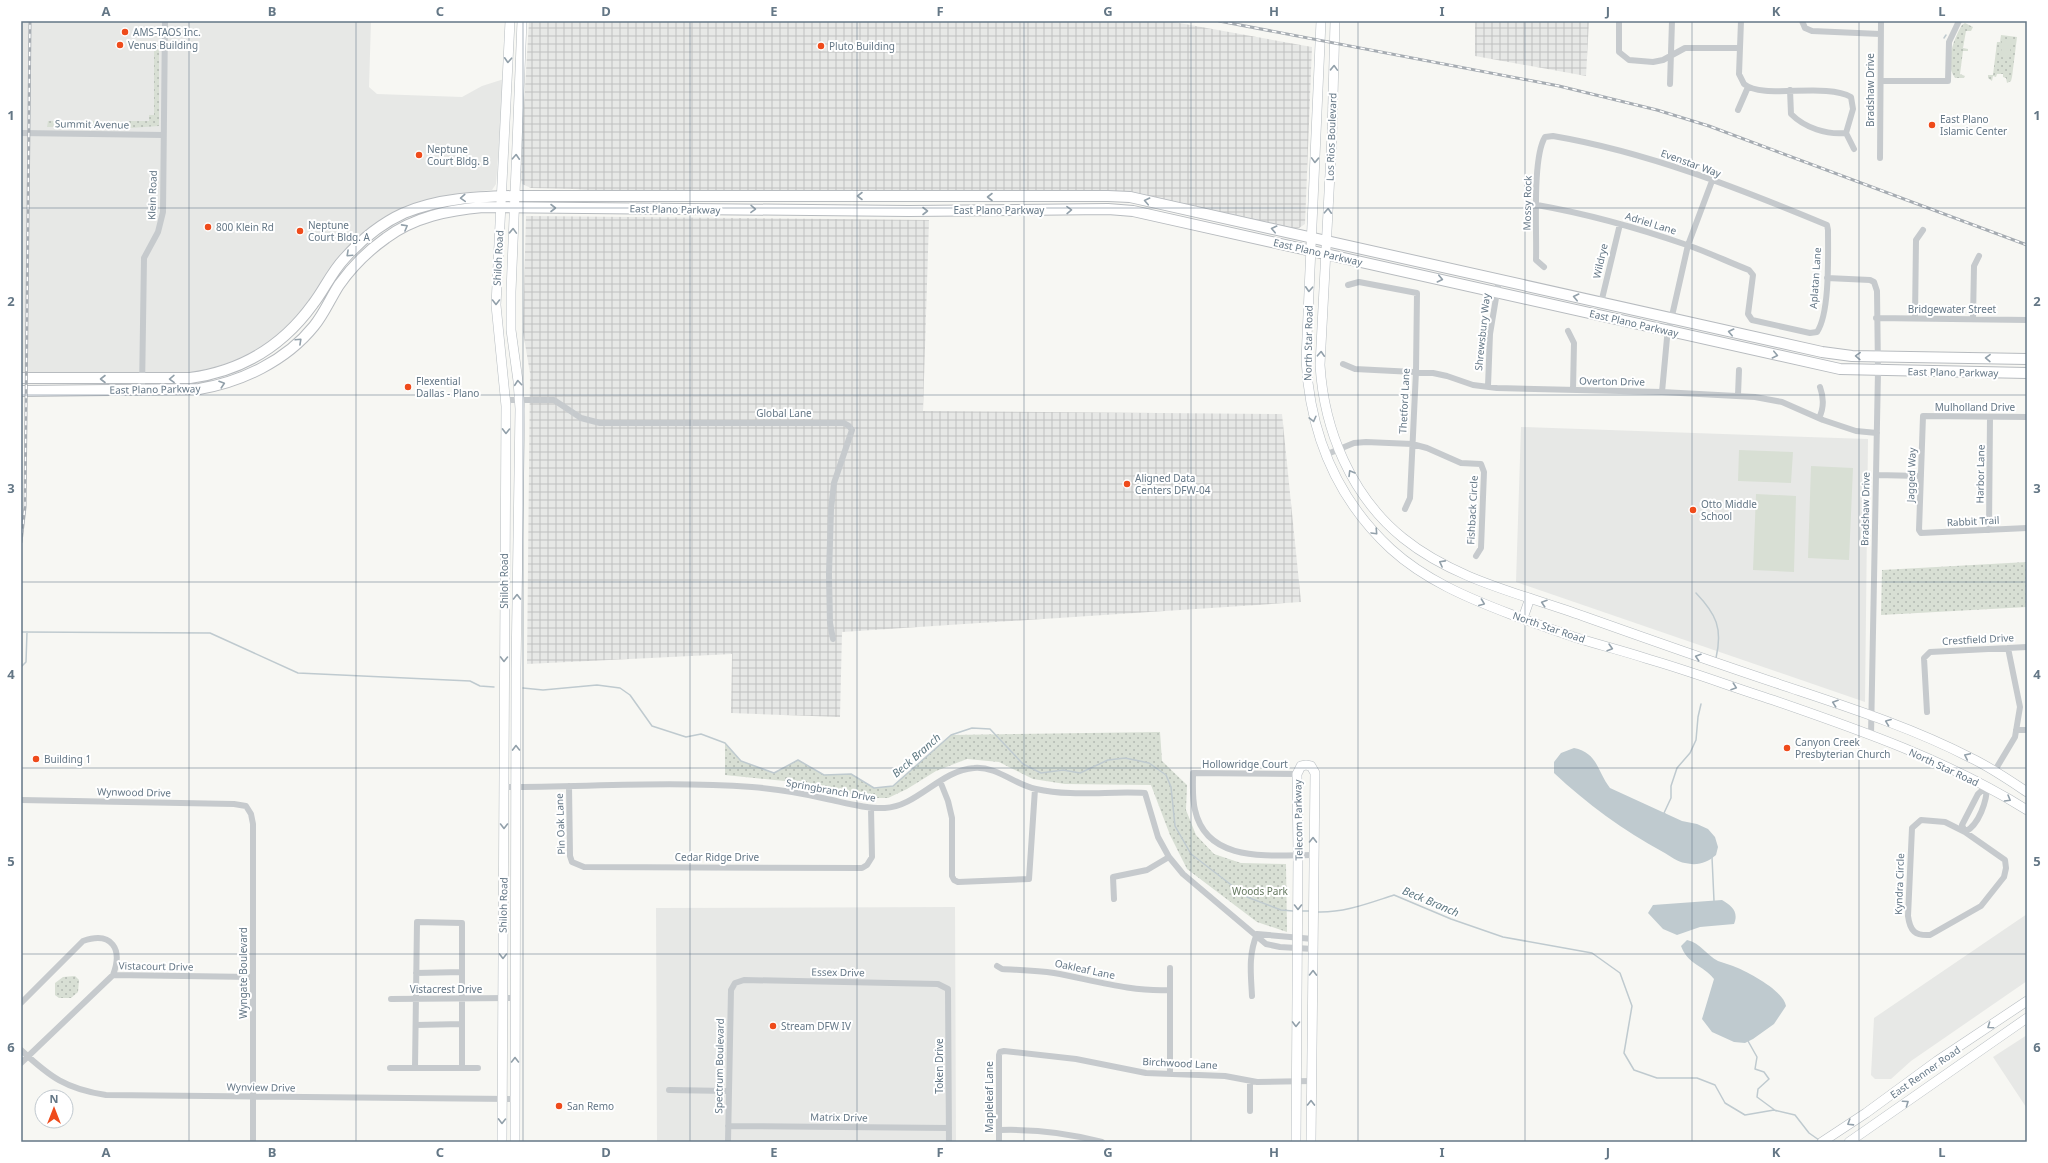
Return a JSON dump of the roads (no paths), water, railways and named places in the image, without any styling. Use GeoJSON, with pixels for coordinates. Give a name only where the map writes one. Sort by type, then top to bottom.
{"type":"FeatureCollection","features":[{"type":"Feature","properties":{"kind":"main road","name":"Shiloh Road"},"geometry":{"type":"LineString","coordinates":[[502,1142],[502,998],[504,907],[504,492],[506,400],[496,305],[510,21]]}},
{"type":"Feature","properties":{"kind":"main road","name":"Shiloh Road"},"geometry":{"type":"LineString","coordinates":[[515,1142],[516,636],[519,399],[511,330],[514,196],[522,21]]}},
{"type":"Feature","properties":{"kind":"main road","name":"Los Rios Boulevard"},"geometry":{"type":"LineString","coordinates":[[1312,237],[1321,21]]}},
{"type":"Feature","properties":{"kind":"main road","name":"Los Rios Boulevard"},"geometry":{"type":"LineString","coordinates":[[1326,254],[1336,21]]}},
{"type":"Feature","properties":{"kind":"main road"},"geometry":{"type":"LineString","coordinates":[[506,88],[519,89]]}},
{"type":"Feature","properties":{"kind":"main road"},"geometry":{"type":"LineString","coordinates":[[1316,134],[1332,135]]}},
{"type":"Feature","properties":{"kind":"main road","name":"East Plano Parkway"},"geometry":{"type":"LineString","coordinates":[[21,378],[190,378],[214,375],[244,364],[270,349],[299,323],[344,259],[380,228],[403,214],[437,202],[456,198],[502,196],[1108,196],[1140,199],[1822,352],[1852,356],[1878,357],[2027,359]]}},
{"type":"Feature","properties":{"kind":"main road"},"geometry":{"type":"LineString","coordinates":[[645,196],[645,208]]}},
{"type":"Feature","properties":{"kind":"main road"},"geometry":{"type":"LineString","coordinates":[[727,196],[727,209]]}},
{"type":"Feature","properties":{"kind":"main road"},"geometry":{"type":"LineString","coordinates":[[909,196],[909,211]]}},
{"type":"Feature","properties":{"kind":"main road"},"geometry":{"type":"LineString","coordinates":[[1108,196],[1108,209]]}},
{"type":"Feature","properties":{"kind":"main road"},"geometry":{"type":"LineString","coordinates":[[1010,210],[1011,197]]}},
{"type":"Feature","properties":{"kind":"main road","name":"East Plano Parkway"},"geometry":{"type":"LineString","coordinates":[[21,391],[199,390],[220,386],[268,364],[304,337],[313,327],[339,286],[354,267],[386,237],[412,223],[438,214],[483,207],[909,211],[1108,209],[1133,211],[1834,367],[1878,371],[2027,373]]}},
{"type":"Feature","properties":{"kind":"main road"},"geometry":{"type":"LineString","coordinates":[[1200,225],[1203,212]]}},
{"type":"Feature","properties":{"kind":"main road"},"geometry":{"type":"LineString","coordinates":[[380,228],[386,237]]}},
{"type":"Feature","properties":{"kind":"main road","name":"North Star Road"},"geometry":{"type":"LineString","coordinates":[[1312,237],[1306,360],[1307,378],[1313,417],[1325,455],[1341,487],[1371,528],[1392,550],[1420,572],[1476,601],[1573,637],[1654,661],[1828,719],[1934,760],[1987,786],[2027,810]]}},
{"type":"Feature","properties":{"kind":"main road","name":"North Star Road"},"geometry":{"type":"LineString","coordinates":[[1326,254],[1321,376],[1326,410],[1338,449],[1349,471],[1370,503],[1403,538],[1441,563],[1459,572],[1659,644],[1872,716],[1958,752],[2027,792]]}},
{"type":"Feature","properties":{"kind":"main road"},"geometry":{"type":"LineString","coordinates":[[1407,272],[1410,260]]}},
{"type":"Feature","properties":{"kind":"main road"},"geometry":{"type":"LineString","coordinates":[[262,354],[268,364]]}},
{"type":"Feature","properties":{"kind":"main road"},"geometry":{"type":"LineString","coordinates":[[1307,378],[1321,376]]}},
{"type":"Feature","properties":{"kind":"main road"},"geometry":{"type":"LineString","coordinates":[[504,492],[519,492]]}},
{"type":"Feature","properties":{"kind":"main road"},"geometry":{"type":"LineString","coordinates":[[1522,618],[1530,598]]}},
{"type":"Feature","properties":{"kind":"main road"},"geometry":{"type":"LineString","coordinates":[[504,636],[516,636]]}},
{"type":"Feature","properties":{"kind":"main road"},"geometry":{"type":"LineString","coordinates":[[1654,661],[1659,644]]}},
{"type":"Feature","properties":{"kind":"main road","name":"Telecom Parkway"},"geometry":{"type":"LineString","coordinates":[[1296,1142],[1298,934],[1297,774],[1301,766],[1306,765],[1310,766],[1315,773],[1312,893],[1313,949],[1311,1142]]}},
{"type":"Feature","properties":{"kind":"main road"},"geometry":{"type":"LineString","coordinates":[[1987,786],[1994,772]]}},
{"type":"Feature","properties":{"kind":"main road"},"geometry":{"type":"LineString","coordinates":[[504,907],[516,907]]}},
{"type":"Feature","properties":{"kind":"main road","name":"East Renner Road"},"geometry":{"type":"LineString","coordinates":[[1822,1142],[1866,1113],[1937,1061],[2025,1005]]}},
{"type":"Feature","properties":{"kind":"main road","name":"East Renner Road"},"geometry":{"type":"LineString","coordinates":[[1849,1142],[2027,1018]]}},
{"type":"Feature","properties":{"kind":"main road"},"geometry":{"type":"LineString","coordinates":[[1866,1113],[1874,1126]]}},
{"type":"Feature","properties":{"kind":"street","name":"Klein Road"},"geometry":{"type":"LineString","coordinates":[[142,390],[144,258],[158,232],[162,220],[165,21]]}},
{"type":"Feature","properties":{"kind":"street"},"geometry":{"type":"LineString","coordinates":[[1619,21],[1619,52],[1623,57],[1635,61],[1653,62],[1671,56],[1685,48],[1739,48]]}},
{"type":"Feature","properties":{"kind":"street"},"geometry":{"type":"LineString","coordinates":[[1670,84],[1672,21]]}},
{"type":"Feature","properties":{"kind":"street"},"geometry":{"type":"LineString","coordinates":[[1741,21],[1739,48],[1740,79],[1748,88],[1838,92],[1851,97],[1853,109],[1846,133],[1854,149]]}},
{"type":"Feature","properties":{"kind":"street"},"geometry":{"type":"LineString","coordinates":[[1802,21],[1805,28],[1812,31],[1880,34]]}},
{"type":"Feature","properties":{"kind":"street","name":"Bradshaw Drive"},"geometry":{"type":"LineString","coordinates":[[1880,158],[1881,21]]}},
{"type":"Feature","properties":{"kind":"street"},"geometry":{"type":"LineString","coordinates":[[1881,81],[1948,81],[1949,42],[1959,21]]}},
{"type":"Feature","properties":{"kind":"street"},"geometry":{"type":"LineString","coordinates":[[1738,110],[1748,88]]}},
{"type":"Feature","properties":{"kind":"street"},"geometry":{"type":"LineString","coordinates":[[1790,90],[1791,114],[1798,120],[1816,129],[1829,133],[1846,133]]}},
{"type":"Feature","properties":{"kind":"street","name":"Summit Avenue"},"geometry":{"type":"LineString","coordinates":[[21,133],[163,135]]}},
{"type":"Feature","properties":{"kind":"street","name":"Evenstar Way"},"geometry":{"type":"LineString","coordinates":[[1545,137],[1553,136],[1574,139],[1633,153],[1664,163],[1827,225]]}},
{"type":"Feature","properties":{"kind":"street","name":"Mossy Rock"},"geometry":{"type":"LineString","coordinates":[[1544,267],[1536,260],[1538,165],[1541,144],[1545,137]]}},
{"type":"Feature","properties":{"kind":"street"},"geometry":{"type":"LineString","coordinates":[[1662,392],[1668,330],[1688,245],[1712,181]]}},
{"type":"Feature","properties":{"kind":"street","name":"Adriel Lane"},"geometry":{"type":"LineString","coordinates":[[1537,205],[1620,224],[1688,245],[1749,270],[1753,275],[1748,314],[1752,320],[1810,333],[1817,332]]}},
{"type":"Feature","properties":{"kind":"street","name":"Wildrye"},"geometry":{"type":"LineString","coordinates":[[1601,302],[1620,224]]}},
{"type":"Feature","properties":{"kind":"street","name":"Aplatan Lane"},"geometry":{"type":"LineString","coordinates":[[1817,332],[1820,327],[1823,311],[1827,278],[1827,225]]}},
{"type":"Feature","properties":{"kind":"street"},"geometry":{"type":"LineString","coordinates":[[1915,318],[1916,240],[1923,230]]}},
{"type":"Feature","properties":{"kind":"street"},"geometry":{"type":"LineString","coordinates":[[1973,318],[1974,266],[1979,256]]}},
{"type":"Feature","properties":{"kind":"street","name":"Bradshaw Drive"},"geometry":{"type":"LineString","coordinates":[[1827,278],[1864,279],[1874,282],[1877,291],[1876,318],[1878,371],[1871,736]]}},
{"type":"Feature","properties":{"kind":"street","name":"Shrewsbury Way"},"geometry":{"type":"LineString","coordinates":[[1488,386],[1490,334],[1499,280]]}},
{"type":"Feature","properties":{"kind":"street","name":"Thetford Lane"},"geometry":{"type":"LineString","coordinates":[[1348,285],[1359,282],[1417,294],[1416,371],[1410,498],[1404,509]]}},
{"type":"Feature","properties":{"kind":"street","name":"Bridgewater Street"},"geometry":{"type":"LineString","coordinates":[[1876,318],[1973,318],[2027,320]]}},
{"type":"Feature","properties":{"kind":"street"},"geometry":{"type":"LineString","coordinates":[[1568,331],[1574,343],[1573,390]]}},
{"type":"Feature","properties":{"kind":"street","name":"Overton Drive"},"geometry":{"type":"LineString","coordinates":[[1343,364],[1355,369],[1416,371],[1447,376],[1473,384],[1488,386],[1738,395],[1782,402],[1818,418],[1856,430],[1877,433]]}},
{"type":"Feature","properties":{"kind":"street"},"geometry":{"type":"LineString","coordinates":[[1738,395],[1739,370]]}},
{"type":"Feature","properties":{"kind":"street"},"geometry":{"type":"LineString","coordinates":[[1818,418],[1822,411],[1823,404],[1823,395],[1820,387]]}},
{"type":"Feature","properties":{"kind":"street","name":"Global Lane"},"geometry":{"type":"LineString","coordinates":[[506,400],[554,400],[581,418],[600,423],[844,423],[849,426],[852,430],[834,483],[831,509],[829,574],[830,623],[833,639]]}},
{"type":"Feature","properties":{"kind":"street","name":"Mulholland Drive"},"geometry":{"type":"LineString","coordinates":[[1923,416],[2027,417]]}},
{"type":"Feature","properties":{"kind":"street","name":"Jagged Way"},"geometry":{"type":"LineString","coordinates":[[1921,533],[1919,530],[1923,416]]}},
{"type":"Feature","properties":{"kind":"street","name":"Harbor Lane"},"geometry":{"type":"LineString","coordinates":[[1989,530],[1990,417]]}},
{"type":"Feature","properties":{"kind":"street"},"geometry":{"type":"LineString","coordinates":[[1325,455],[1338,449],[1366,442],[1412,444]]}},
{"type":"Feature","properties":{"kind":"street","name":"Fishback Circle"},"geometry":{"type":"LineString","coordinates":[[1412,444],[1427,448],[1462,463],[1481,464],[1484,472],[1481,548],[1476,556]]}},
{"type":"Feature","properties":{"kind":"street"},"geometry":{"type":"LineString","coordinates":[[1876,475],[1921,476]]}},
{"type":"Feature","properties":{"kind":"street","name":"Rabbit Trail"},"geometry":{"type":"LineString","coordinates":[[1921,533],[2027,528]]}},
{"type":"Feature","properties":{"kind":"street","name":"Crestfield Drive"},"geometry":{"type":"LineString","coordinates":[[1927,712],[1924,658],[1930,652],[2027,647]]}},
{"type":"Feature","properties":{"kind":"street"},"geometry":{"type":"LineString","coordinates":[[1994,772],[2015,737],[2020,707],[2008,648]]}},
{"type":"Feature","properties":{"kind":"street"},"geometry":{"type":"LineString","coordinates":[[2016,730],[2027,730]]}},
{"type":"Feature","properties":{"kind":"street","name":"Springbranch Drive"},"geometry":{"type":"LineString","coordinates":[[504,787],[666,784],[754,788],[802,793],[871,808],[895,807],[940,781],[964,770],[984,768],[1035,789],[1076,793],[1145,793],[1158,836],[1169,856],[1183,874],[1266,944],[1313,949]]}},
{"type":"Feature","properties":{"kind":"street","name":"Hollowridge Court"},"geometry":{"type":"LineString","coordinates":[[1297,774],[1193,773],[1195,811],[1203,829],[1216,843],[1233,852],[1298,855]]}},
{"type":"Feature","properties":{"kind":"street"},"geometry":{"type":"LineString","coordinates":[[940,781],[948,801],[952,818],[952,879],[958,882],[1029,879],[1035,789]]}},
{"type":"Feature","properties":{"kind":"street","name":"Pin Oak Lane"},"geometry":{"type":"LineString","coordinates":[[569,786],[570,856],[572,862]]}},
{"type":"Feature","properties":{"kind":"street"},"geometry":{"type":"LineString","coordinates":[[1987,786],[1987,798],[1971,829],[1965,832],[1962,825],[1978,794],[1987,786]]}},
{"type":"Feature","properties":{"kind":"street","name":"Wynwood Drive"},"geometry":{"type":"LineString","coordinates":[[21,800],[177,802],[234,804],[246,806]]}},
{"type":"Feature","properties":{"kind":"street","name":"Wyngate Boulevard"},"geometry":{"type":"LineString","coordinates":[[246,806],[252,814],[253,824],[253,1142]]}},
{"type":"Feature","properties":{"kind":"street","name":"Cedar Ridge Drive"},"geometry":{"type":"LineString","coordinates":[[572,862],[584,867],[862,868],[867,865],[872,857],[871,808]]}},
{"type":"Feature","properties":{"kind":"street","name":"Kyndra Circle"},"geometry":{"type":"LineString","coordinates":[[1921,820],[1945,822],[1965,832],[2005,860],[2006,868],[2004,877],[1981,906],[1930,935],[1920,936],[1912,932],[1908,916],[1912,828],[1921,820]]}},
{"type":"Feature","properties":{"kind":"street"},"geometry":{"type":"LineString","coordinates":[[1298,855],[1313,855]]}},
{"type":"Feature","properties":{"kind":"street"},"geometry":{"type":"LineString","coordinates":[[1114,899],[1113,878],[1146,870],[1169,856]]}},
{"type":"Feature","properties":{"kind":"street"},"geometry":{"type":"LineString","coordinates":[[415,1068],[417,922],[462,923],[462,1068]]}},
{"type":"Feature","properties":{"kind":"street"},"geometry":{"type":"LineString","coordinates":[[1252,996],[1251,947],[1256,934],[1298,934],[1313,939]]}},
{"type":"Feature","properties":{"kind":"street"},"geometry":{"type":"LineString","coordinates":[[1272,945],[1274,935]]}},
{"type":"Feature","properties":{"kind":"street"},"geometry":{"type":"LineString","coordinates":[[21,1003],[83,941],[100,937],[112,944],[117,957],[113,975]]}},
{"type":"Feature","properties":{"kind":"street","name":"Oakleaf Lane"},"geometry":{"type":"LineString","coordinates":[[997,966],[1002,970],[1053,972],[1123,988],[1152,991],[1170,990]]}},
{"type":"Feature","properties":{"kind":"street"},"geometry":{"type":"LineString","coordinates":[[1170,968],[1170,1074]]}},
{"type":"Feature","properties":{"kind":"street"},"geometry":{"type":"LineString","coordinates":[[416,973],[462,972]]}},
{"type":"Feature","properties":{"kind":"street","name":"Vistacourt Drive"},"geometry":{"type":"LineString","coordinates":[[21,1063],[113,975],[253,977]]}},
{"type":"Feature","properties":{"kind":"street","name":"Essex Drive"},"geometry":{"type":"LineString","coordinates":[[731,990],[735,983],[744,980],[938,984],[948,989]]}},
{"type":"Feature","properties":{"kind":"street","name":"Token Drive"},"geometry":{"type":"LineString","coordinates":[[948,989],[949,1142]]}},
{"type":"Feature","properties":{"kind":"street","name":"Spectrum Boulevard"},"geometry":{"type":"LineString","coordinates":[[728,1142],[731,990]]}},
{"type":"Feature","properties":{"kind":"street","name":"Vistacrest Drive"},"geometry":{"type":"LineString","coordinates":[[391,999],[515,998]]}},
{"type":"Feature","properties":{"kind":"street"},"geometry":{"type":"LineString","coordinates":[[416,1025],[462,1024]]}},
{"type":"Feature","properties":{"kind":"street","name":"Wynview Drive"},"geometry":{"type":"LineString","coordinates":[[21,1050],[44,1072],[65,1085],[84,1092],[106,1095],[515,1099]]}},
{"type":"Feature","properties":{"kind":"street","name":"Birchwood Lane"},"geometry":{"type":"LineString","coordinates":[[1000,1052],[1034,1053],[1146,1073],[1225,1076],[1250,1081],[1312,1081]]}},
{"type":"Feature","properties":{"kind":"street","name":"Mapleleaf Lane"},"geometry":{"type":"LineString","coordinates":[[999,1142],[1000,1052]]}},
{"type":"Feature","properties":{"kind":"street"},"geometry":{"type":"LineString","coordinates":[[390,1068],[478,1068]]}},
{"type":"Feature","properties":{"kind":"street"},"geometry":{"type":"LineString","coordinates":[[1250,1081],[1250,1111]]}},
{"type":"Feature","properties":{"kind":"street"},"geometry":{"type":"LineString","coordinates":[[669,1090],[728,1091]]}},
{"type":"Feature","properties":{"kind":"street","name":"Matrix Drive"},"geometry":{"type":"LineString","coordinates":[[728,1126],[949,1128]]}},
{"type":"Feature","properties":{"kind":"street"},"geometry":{"type":"LineString","coordinates":[[1000,1130],[1021,1129],[1102,1142]]}},
{"type":"Feature","properties":{"kind":"waterway"},"geometry":{"type":"LineString","coordinates":[[1696,593],[1709,608],[1716,622],[1719,638],[1716,658]]}},
{"type":"Feature","properties":{"kind":"waterway"},"geometry":{"type":"LineString","coordinates":[[21,632],[210,633],[298,673],[470,681],[480,686],[494,687]]}},
{"type":"Feature","properties":{"kind":"waterway"},"geometry":{"type":"LineString","coordinates":[[21,667],[26,662],[27,632]]}},
{"type":"Feature","properties":{"kind":"waterway","name":"Beck Branch"},"geometry":{"type":"LineString","coordinates":[[523,688],[543,690],[597,685],[620,688],[630,695],[652,726],[686,737],[701,734],[725,743],[741,761],[774,773],[798,760],[824,775],[851,774],[874,788],[893,786],[951,735],[972,728],[990,729],[1023,764],[1041,773],[1063,770],[1080,773],[1108,760],[1125,758],[1149,763],[1166,775],[1171,787],[1175,826],[1191,854],[1247,897],[1281,910],[1293,911]]}},
{"type":"Feature","properties":{"kind":"waterway"},"geometry":{"type":"LineString","coordinates":[[1665,814],[1664,813],[1671,798],[1671,786],[1677,768],[1690,753],[1696,740],[1701,704]]}},
{"type":"Feature","properties":{"kind":"waterway"},"geometry":{"type":"LineString","coordinates":[[1712,857],[1714,901]]}},
{"type":"Feature","properties":{"kind":"waterway","name":"Beck Branch"},"geometry":{"type":"LineString","coordinates":[[1317,912],[1347,909],[1394,895],[1451,919],[1503,937],[1592,953],[1620,973],[1632,1006],[1624,1053],[1634,1070],[1657,1078],[1697,1078],[1715,1085],[1725,1103],[1745,1115],[1774,1110],[1795,1115],[1809,1133],[1819,1140]]}},
{"type":"Feature","properties":{"kind":"waterway","name":"Beck Branch"},"geometry":{"type":"LineString","coordinates":[[1301,911],[1309,911]]}},
{"type":"Feature","properties":{"kind":"waterway"},"geometry":{"type":"LineString","coordinates":[[1748,1041],[1757,1057],[1755,1069],[1764,1072],[1769,1079],[1758,1089],[1757,1097],[1776,1111]]}},
{"type":"Feature","properties":{"kind":"railway"},"geometry":{"type":"LineString","coordinates":[[21,542],[25,507],[30,21]]}},
{"type":"Feature","properties":{"kind":"railway"},"geometry":{"type":"LineString","coordinates":[[1219,21],[1559,86],[1657,110],[1709,126],[2027,245]]}},
{"type":"Feature","properties":{"kind":"place","name":"AMS-TAOS Inc."},"geometry":{"type":"Point","coordinates":[125,32]}},
{"type":"Feature","properties":{"kind":"place","name":"Venus Building"},"geometry":{"type":"Point","coordinates":[120,45]}},
{"type":"Feature","properties":{"kind":"place","name":"Pluto Building"},"geometry":{"type":"Point","coordinates":[821,46]}},
{"type":"Feature","properties":{"kind":"place","name":"East Plano Islamic Center"},"geometry":{"type":"Point","coordinates":[1932,125]}},
{"type":"Feature","properties":{"kind":"place","name":"Neptune Court Bldg. B"},"geometry":{"type":"Point","coordinates":[419,155]}},
{"type":"Feature","properties":{"kind":"place","name":"800 Klein Rd"},"geometry":{"type":"Point","coordinates":[208,227]}},
{"type":"Feature","properties":{"kind":"place","name":"Neptune Court Bldg. A"},"geometry":{"type":"Point","coordinates":[300,231]}},
{"type":"Feature","properties":{"kind":"place","name":"Flexential Dallas - Plano"},"geometry":{"type":"Point","coordinates":[408,387]}},
{"type":"Feature","properties":{"kind":"place","name":"Aligned Data Centers DFW-04"},"geometry":{"type":"Point","coordinates":[1127,484]}},
{"type":"Feature","properties":{"kind":"place","name":"Otto Middle School"},"geometry":{"type":"Point","coordinates":[1693,510]}},
{"type":"Feature","properties":{"kind":"place","name":"Canyon Creek Presbyterian Church"},"geometry":{"type":"Point","coordinates":[1787,748]}},
{"type":"Feature","properties":{"kind":"place","name":"Building 1"},"geometry":{"type":"Point","coordinates":[36,759]}},
{"type":"Feature","properties":{"kind":"place","name":"Stream DFW IV"},"geometry":{"type":"Point","coordinates":[773,1026]}},
{"type":"Feature","properties":{"kind":"place","name":"San Remo"},"geometry":{"type":"Point","coordinates":[559,1106]}},
{"type":"Feature","properties":{"kind":"park label","name":"Woods Park"},"geometry":{"type":"Point","coordinates":[1260,891]}}]}
